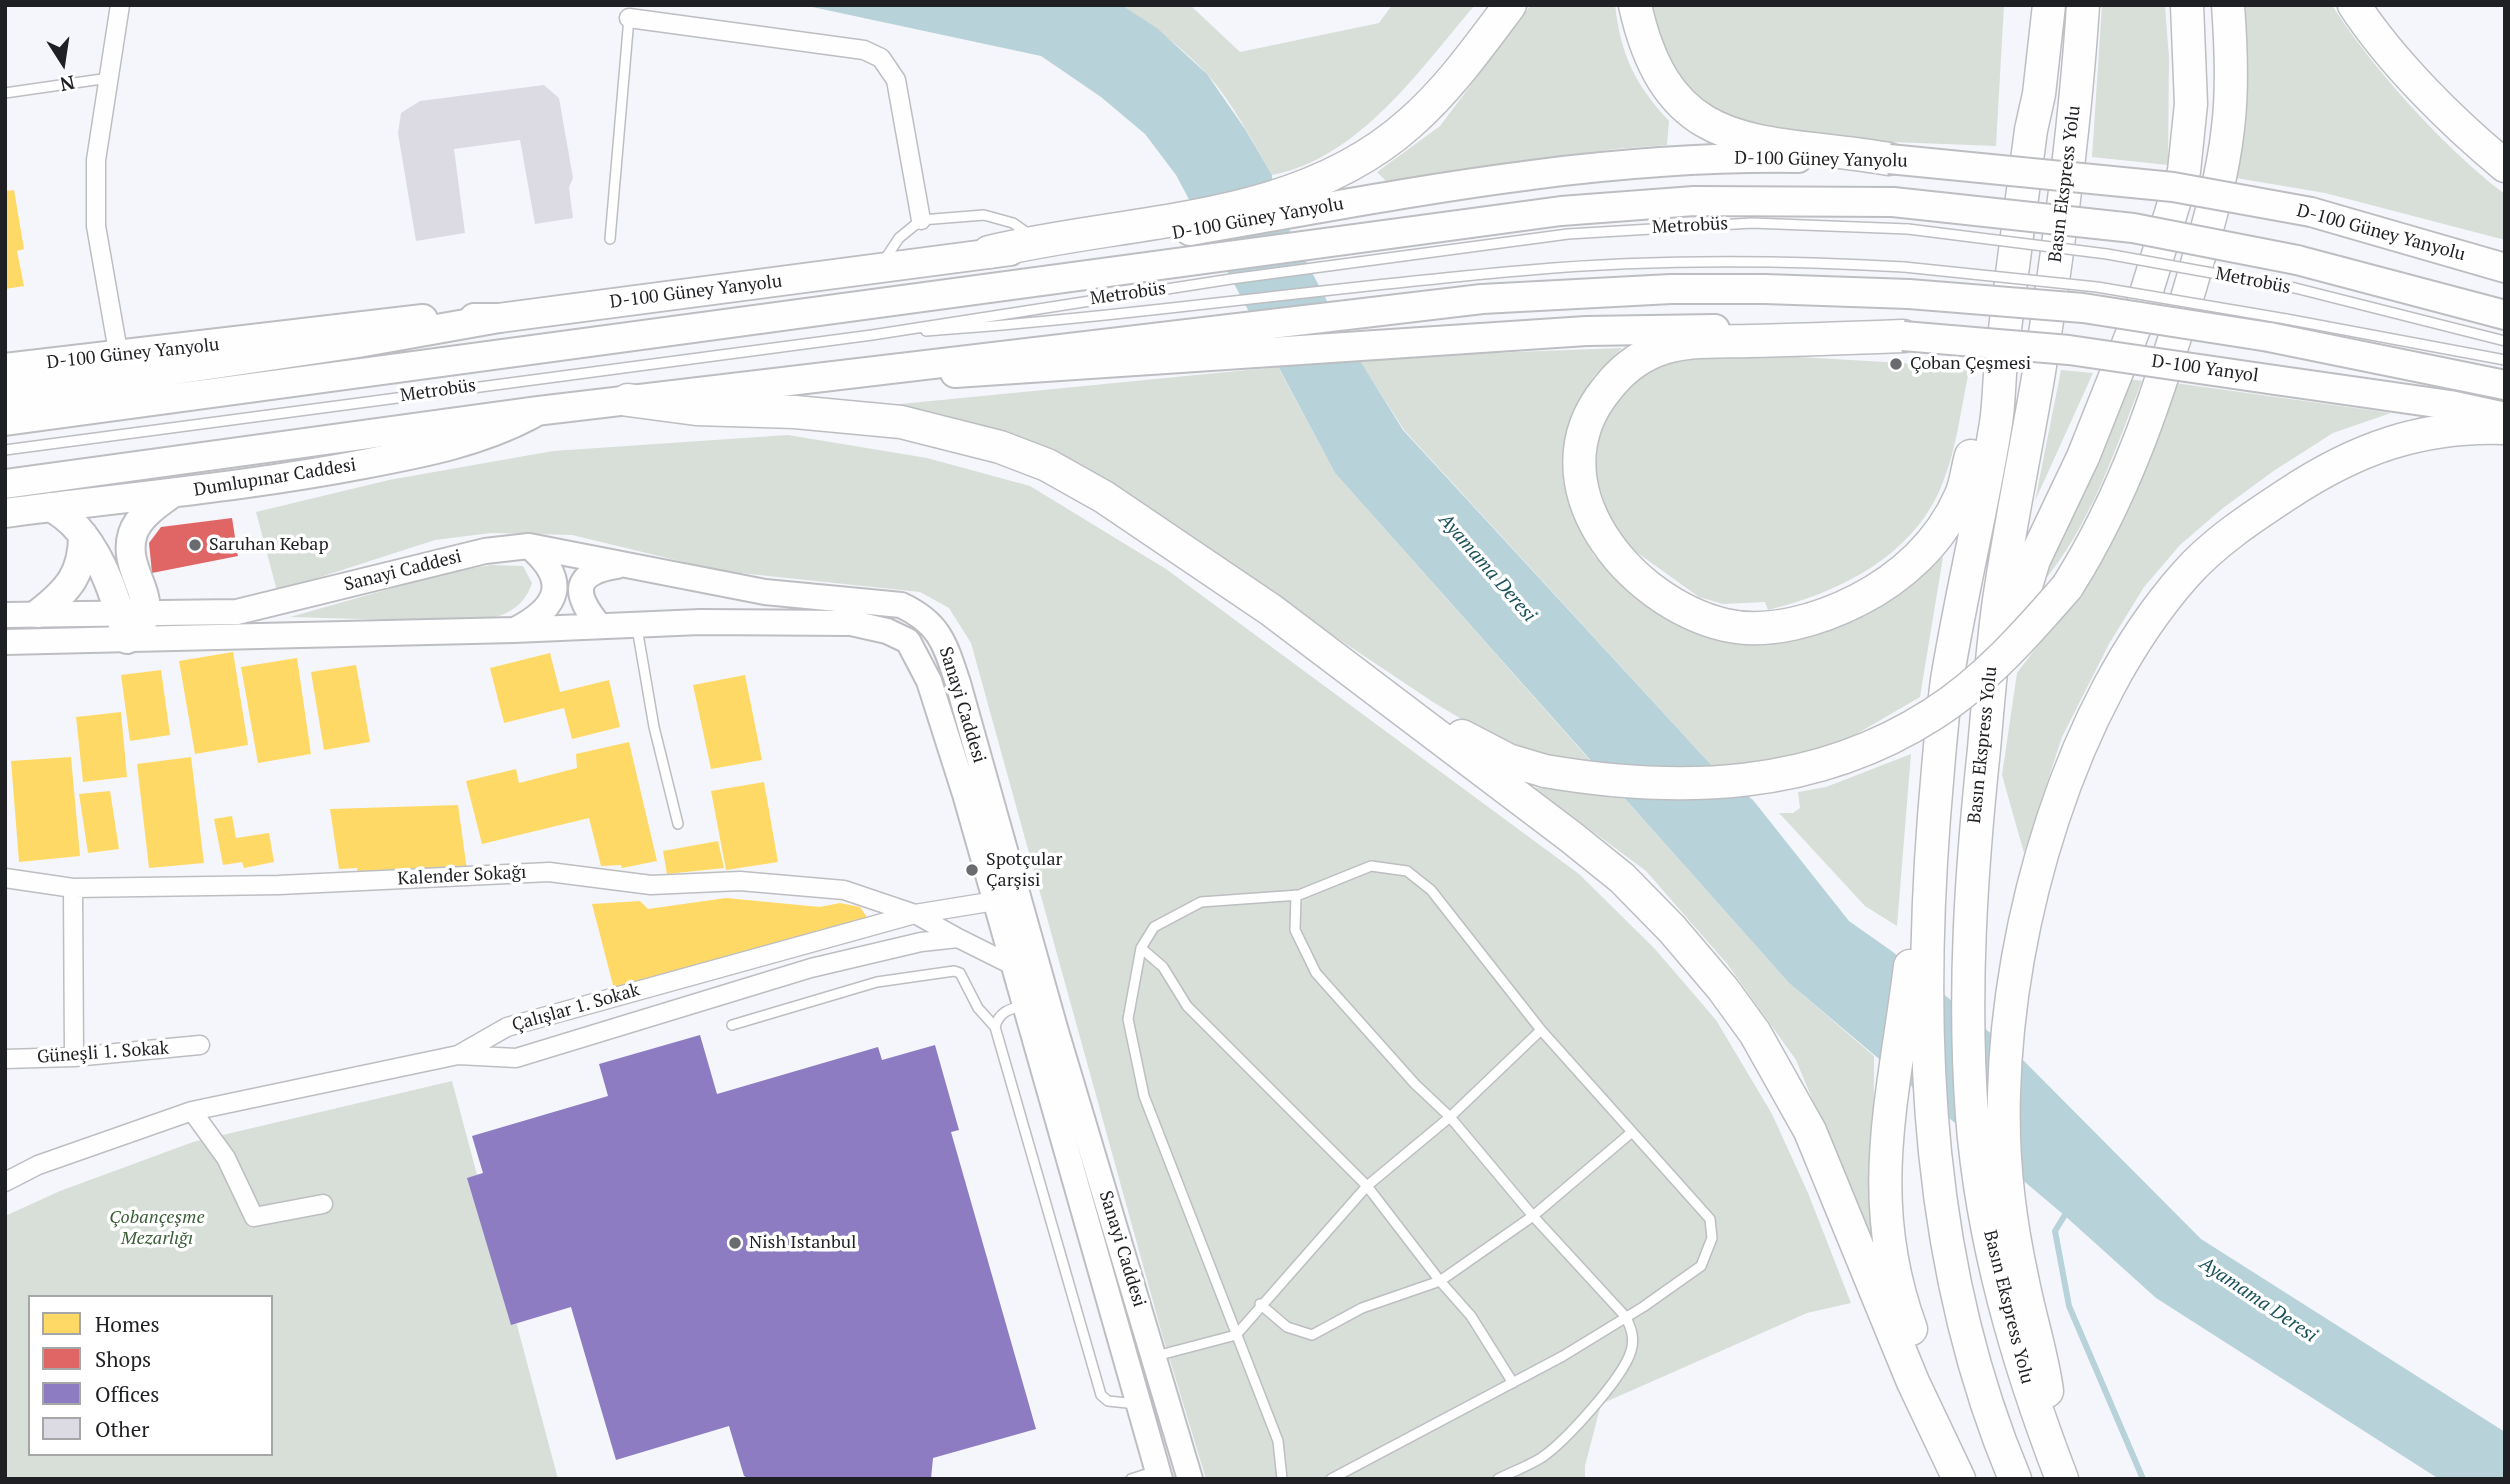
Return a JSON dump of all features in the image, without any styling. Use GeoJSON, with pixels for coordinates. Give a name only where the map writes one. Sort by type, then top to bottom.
{"type":"FeatureCollection","features":[{"type":"Feature","properties":{"kind":"highway"},"geometry":{"type":"LineString","coordinates":[[989,252],[1036,241],[1273,199],[1327,179],[1370,155],[1410,123],[1450,83],[1510,5]]}},
{"type":"Feature","properties":{"kind":"highway"},"geometry":{"type":"LineString","coordinates":[[1635,5],[1642,38],[1655,68],[1686,111],[1710,127],[1748,140],[1889,159]]}},
{"type":"Feature","properties":{"kind":"highway"},"geometry":{"type":"LineString","coordinates":[[2031,5],[2027,99],[2031,130]]}},
{"type":"Feature","properties":{"kind":"highway"},"geometry":{"type":"LineString","coordinates":[[1944,1444],[1936,1400],[1908,1320],[1893,1264],[1884,1191],[1887,1118],[1919,958],[1929,890],[1947,685],[1997,420],[2001,365],[2049,5]]}},
{"type":"Feature","properties":{"kind":"highway","name":"Basın Ekspress Yolu"},"geometry":{"type":"LineString","coordinates":[[2062,1479],[2012,1340],[1978,1166],[1972,1118],[1967,983],[1973,843],[1998,605],[2056,264],[2076,100],[2083,5]]}},
{"type":"Feature","properties":{"kind":"highway"},"geometry":{"type":"LineString","coordinates":[[1984,748],[2003,679],[2022,592],[2056,508],[2083,457],[2138,319],[2184,171],[2191,104],[2187,5]]}},
{"type":"Feature","properties":{"kind":"highway"},"geometry":{"type":"LineString","coordinates":[[628,400],[745,413],[855,416],[901,422],[1000,447],[1047,465],[1104,497],[1270,610],[1390,697],[1508,760],[1545,771],[1624,783],[1707,785],[1747,782],[1828,765],[1860,753],[1934,713],[1998,662],[2067,587],[2109,514],[2136,454],[2162,383],[2211,217],[2228,125],[2228,5]]}},
{"type":"Feature","properties":{"kind":"highway"},"geometry":{"type":"LineString","coordinates":[[2354,5],[2411,73],[2505,166]]}},
{"type":"Feature","properties":{"kind":"highway"},"geometry":{"type":"LineString","coordinates":[[1903,336],[1686,344],[1640,358],[1598,400],[1588,418],[1579,457],[1587,508],[1610,551],[1631,573],[1659,592],[1708,620],[1727,626],[1754,628],[1780,625],[1844,607],[1879,590],[1909,566],[1946,523],[1961,496],[1979,421],[2001,365]]}},
{"type":"Feature","properties":{"kind":"highway"},"geometry":{"type":"LineString","coordinates":[[2048,1441],[2045,1378],[2021,1276],[2010,1200],[2004,1128],[2006,1047],[2019,951],[2055,813],[2103,700],[2156,609],[2187,572],[2224,538],[2304,482],[2340,463],[2425,432],[2464,427],[2505,428]]}},
{"type":"Feature","properties":{"kind":"highway"},"geometry":{"type":"LineString","coordinates":[[1390,697],[1420,726],[1572,837],[1622,878],[1672,929],[1723,989],[1755,1033],[1810,1131],[1913,1382],[1959,1479]]}},
{"type":"Feature","properties":{"kind":"highway"},"geometry":{"type":"LineString","coordinates":[[1919,958],[1932,1132],[1958,1297],[1987,1404],[2015,1479]]}},
{"type":"Feature","properties":{"kind":"main road","name":"D-100 Güney Yanyolu"},"geometry":{"type":"LineString","coordinates":[[5,368],[119,357],[436,318],[499,318],[989,252],[1168,235],[1597,165],[1731,158],[1889,159],[2173,187],[2311,212],[2505,268]]}},
{"type":"Feature","properties":{"kind":"main road"},"geometry":{"type":"LineString","coordinates":[[5,421],[1322,241],[1561,211],[1694,201],[1792,199],[1893,202],[2120,226],[2297,260],[2505,315]]}},
{"type":"Feature","properties":{"kind":"main road"},"geometry":{"type":"LineString","coordinates":[[5,484],[537,411],[850,372],[1377,310],[1538,294],[1765,289],[1909,295],[2072,307],[2277,328],[2505,385]]}},
{"type":"Feature","properties":{"kind":"main road"},"geometry":{"type":"LineString","coordinates":[[5,395],[358,344],[499,318]]}},
{"type":"Feature","properties":{"kind":"main road","name":"D-100 Yanyol"},"geometry":{"type":"LineString","coordinates":[[850,372],[962,373],[1586,331],[1755,328],[1903,336],[2069,350],[2450,405],[2505,417]]}},
{"type":"Feature","properties":{"kind":"main road","name":"Dumlupınar Caddesi"},"geometry":{"type":"LineString","coordinates":[[5,513],[294,477],[403,456],[484,435],[537,411]]}},
{"type":"Feature","properties":{"kind":"main road"},"geometry":{"type":"LineString","coordinates":[[132,622],[131,544],[134,530],[151,509],[171,494]]}},
{"type":"Feature","properties":{"kind":"main road"},"geometry":{"type":"LineString","coordinates":[[50,507],[64,514],[83,535],[132,622]]}},
{"type":"Feature","properties":{"kind":"main road"},"geometry":{"type":"LineString","coordinates":[[39,613],[59,598],[73,579],[83,560],[83,535]]}},
{"type":"Feature","properties":{"kind":"main road"},"geometry":{"type":"LineString","coordinates":[[514,630],[546,609],[555,594],[555,578],[546,561],[529,547]]}},
{"type":"Feature","properties":{"kind":"main road","name":"Sanayi Caddesi"},"geometry":{"type":"LineString","coordinates":[[132,622],[237,612],[485,551],[529,547],[765,592],[901,605],[920,614],[938,630],[958,683],[1055,1028],[1191,1479]]}},
{"type":"Feature","properties":{"kind":"main road"},"geometry":{"type":"LineString","coordinates":[[599,625],[584,606],[581,585],[586,575],[621,565]]}},
{"type":"Feature","properties":{"kind":"main road"},"geometry":{"type":"LineString","coordinates":[[5,615],[39,613],[132,622]]}},
{"type":"Feature","properties":{"kind":"main road"},"geometry":{"type":"LineString","coordinates":[[5,642],[132,622]]}},
{"type":"Feature","properties":{"kind":"main road","name":"Sanayi Caddesi"},"geometry":{"type":"LineString","coordinates":[[132,622],[514,630],[700,622],[851,623],[887,631],[908,640],[921,662],[933,694],[965,794],[1028,1005],[1159,1475]]}},
{"type":"Feature","properties":{"kind":"street"},"geometry":{"type":"LineString","coordinates":[[119,357],[96,226],[96,160],[120,5]]}},
{"type":"Feature","properties":{"kind":"street"},"geometry":{"type":"LineString","coordinates":[[628,18],[856,49],[881,58],[896,80],[922,220]]}},
{"type":"Feature","properties":{"kind":"street","name":"Kalender Sokağı"},"geometry":{"type":"LineString","coordinates":[[5,877],[73,888],[279,885],[549,872],[651,885],[740,881],[844,890],[915,914],[1016,967]]}},
{"type":"Feature","properties":{"kind":"street"},"geometry":{"type":"LineString","coordinates":[[73,888],[74,1057]]}},
{"type":"Feature","properties":{"kind":"street","name":"Çalışlar 1. Sokak"},"geometry":{"type":"LineString","coordinates":[[5,1182],[38,1166],[192,1111],[458,1055],[507,1027],[915,914],[995,901]]}},
{"type":"Feature","properties":{"kind":"street"},"geometry":{"type":"LineString","coordinates":[[458,1055],[516,1058],[811,968],[921,943],[958,938]]}},
{"type":"Feature","properties":{"kind":"street","name":"Güneşli 1. Sokak"},"geometry":{"type":"LineString","coordinates":[[5,1059],[74,1057],[200,1045]]}},
{"type":"Feature","properties":{"kind":"street"},"geometry":{"type":"LineString","coordinates":[[192,1111],[226,1158],[254,1217],[323,1204]]}},
{"type":"Feature","properties":{"kind":"lane"},"geometry":{"type":"LineString","coordinates":[[610,239],[628,18]]}},
{"type":"Feature","properties":{"kind":"lane"},"geometry":{"type":"LineString","coordinates":[[5,93],[109,78]]}},
{"type":"Feature","properties":{"kind":"lane"},"geometry":{"type":"LineString","coordinates":[[881,267],[899,238],[922,220],[984,215],[999,217],[1019,227],[1036,241]]}},
{"type":"Feature","properties":{"kind":"lane","name":"Metrobüs"},"geometry":{"type":"LineString","coordinates":[[5,450],[872,335],[1217,281],[1567,234],[1752,223],[1908,229],[2107,254],[2295,288],[2505,341]]}},
{"type":"Feature","properties":{"kind":"lane","name":"Metrobüs"},"geometry":{"type":"LineString","coordinates":[[872,335],[1059,322],[1531,270],[1751,262],[1904,267],[2097,287],[2277,328],[2505,360]]}},
{"type":"Feature","properties":{"kind":"lane"},"geometry":{"type":"LineString","coordinates":[[636,626],[654,727],[678,824]]}},
{"type":"Feature","properties":{"kind":"lane"},"geometry":{"type":"LineString","coordinates":[[1282,1479],[1278,1441],[1144,1096],[1128,1019],[1141,948],[1154,927],[1201,902],[1297,895],[1371,866],[1406,871],[1431,890],[1541,1030],[1710,1219],[1713,1238],[1702,1266],[1563,1356],[1331,1479]]}},
{"type":"Feature","properties":{"kind":"lane"},"geometry":{"type":"LineString","coordinates":[[1297,895],[1295,930],[1317,973],[1415,1084],[1450,1117],[1533,1216],[1625,1316],[1633,1330],[1631,1350],[1619,1375],[1542,1457],[1498,1479]]}},
{"type":"Feature","properties":{"kind":"lane"},"geometry":{"type":"LineString","coordinates":[[1141,948],[1163,967],[1187,1006],[1367,1186],[1440,1281],[1471,1316],[1513,1382]]}},
{"type":"Feature","properties":{"kind":"lane"},"geometry":{"type":"LineString","coordinates":[[732,1024],[877,982],[954,971],[960,973],[978,1008],[995,1027],[1101,1395],[1108,1401],[1140,1405]]}},
{"type":"Feature","properties":{"kind":"lane"},"geometry":{"type":"LineString","coordinates":[[995,1027],[998,1018],[1006,1011],[1028,1005]]}},
{"type":"Feature","properties":{"kind":"lane"},"geometry":{"type":"LineString","coordinates":[[1154,1357],[1236,1335],[1260,1304],[1367,1186],[1450,1117],[1541,1030]]}},
{"type":"Feature","properties":{"kind":"lane"},"geometry":{"type":"LineString","coordinates":[[1260,1304],[1287,1327],[1312,1335],[1362,1308],[1440,1281],[1533,1216],[1632,1132]]}},
{"type":"Feature","properties":{"kind":"lane"},"geometry":{"type":"LineString","coordinates":[[1130,1479],[1159,1475]]}},
{"type":"Feature","properties":{"kind":"green space"},"geometry":{"type":"Polygon","coordinates":[[[1122,5],[1190,5],[1240,52],[1379,23],[1392,5],[1475,5],[1410,82],[1360,131],[1333,150],[1304,165],[1272,175],[1234,110],[1207,74],[1166,37],[1122,5]]]}},
{"type":"Feature","properties":{"kind":"green space"},"geometry":{"type":"Polygon","coordinates":[[[1531,5],[1615,5],[1621,39],[1632,68],[1647,94],[1669,121],[1667,145],[1615,149],[1386,181],[1377,172],[1440,126],[1531,5]]]}},
{"type":"Feature","properties":{"kind":"green space"},"geometry":{"type":"Polygon","coordinates":[[[1648,5],[2004,5],[1996,146],[1787,138],[1729,122],[1699,102],[1672,73],[1648,5]]]}},
{"type":"Feature","properties":{"kind":"green space"},"geometry":{"type":"Polygon","coordinates":[[[2102,5],[2165,5],[2169,58],[2168,165],[2092,157],[2102,5]]]}},
{"type":"Feature","properties":{"kind":"green space"},"geometry":{"type":"Polygon","coordinates":[[[2246,5],[2332,5],[2367,55],[2411,107],[2459,155],[2505,194],[2505,240],[2325,193],[2236,178],[2246,5]]]}},
{"type":"Feature","properties":{"kind":"green space"},"geometry":{"type":"Polygon","coordinates":[[[1622,348],[1594,376],[1566,431],[1567,475],[1572,515],[1594,556],[1642,600],[1752,643],[1822,632],[1890,598],[1943,557],[1920,697],[1853,736],[1792,760],[1715,769],[1404,430],[1358,358],[1622,348]]]}},
{"type":"Feature","properties":{"kind":"green space"},"geometry":{"type":"Polygon","coordinates":[[[1714,352],[1970,367],[1955,443],[1946,473],[1928,512],[1912,533],[1892,552],[1846,582],[1794,603],[1768,610],[1765,602],[1723,604],[1699,597],[1625,544],[1612,525],[1594,470],[1600,413],[1646,364],[1714,352]]]}},
{"type":"Feature","properties":{"kind":"green space"},"geometry":{"type":"Polygon","coordinates":[[[1278,367],[1335,473],[1596,767],[1556,761],[1503,744],[1433,702],[1057,451],[971,423],[880,406],[1278,367]]]}},
{"type":"Feature","properties":{"kind":"green space"},"geometry":{"type":"Polygon","coordinates":[[[2061,370],[2093,373],[2035,501],[2061,370]]]}},
{"type":"Feature","properties":{"kind":"green space"},"geometry":{"type":"Polygon","coordinates":[[[2129,379],[2142,381],[2099,488],[2073,539],[2040,586],[2129,379]]]}},
{"type":"Feature","properties":{"kind":"green space"},"geometry":{"type":"Polygon","coordinates":[[[2175,383],[2391,413],[2333,433],[2275,470],[2223,508],[2180,545],[2144,587],[2109,644],[2062,737],[2024,853],[2002,775],[2017,673],[2089,578],[2175,383]]]}},
{"type":"Feature","properties":{"kind":"green space"},"geometry":{"type":"Polygon","coordinates":[[[788,435],[927,458],[1030,486],[1166,569],[1579,874],[1655,949],[1716,1020],[1772,1114],[1808,1193],[1851,1303],[1807,1313],[1601,1404],[1585,1466],[1585,1479],[1206,1479],[1162,1334],[971,643],[949,608],[920,592],[721,571],[572,535],[491,533],[435,540],[277,591],[256,512],[389,480],[553,451],[788,435]]]}},
{"type":"Feature","properties":{"kind":"green space"},"geometry":{"type":"Polygon","coordinates":[[[492,565],[523,566],[532,583],[522,602],[497,617],[465,622],[290,617],[449,572],[492,565]]]}},
{"type":"Feature","properties":{"kind":"green space"},"geometry":{"type":"Polygon","coordinates":[[[1911,754],[1897,926],[1865,906],[1779,813],[1793,813],[1800,808],[1798,792],[1826,787],[1911,754]]]}},
{"type":"Feature","properties":{"kind":"green space"},"geometry":{"type":"Polygon","coordinates":[[[1533,787],[1625,799],[1789,983],[1874,1056],[1873,1230],[1868,1234],[1796,1060],[1728,965],[1646,871],[1533,787]]]}},
{"type":"Feature","properties":{"kind":"green space","name":"Çobançeşme Mezarlığı"},"geometry":{"type":"Polygon","coordinates":[[[452,1081],[558,1479],[5,1479],[5,1216],[60,1191],[193,1142],[452,1081]]]}},
{"type":"Feature","properties":{"kind":"water","name":"Ayamama Deresi"},"geometry":{"type":"Polygon","coordinates":[[[803,5],[1122,5],[1158,29],[1207,74],[1245,129],[1272,175],[1273,199],[1351,346],[1403,430],[1715,769],[1753,800],[1849,921],[1893,952],[2024,1061],[2201,1239],[2505,1432],[2505,1479],[2439,1479],[2156,1298],[2064,1215],[1789,983],[1335,473],[1176,175],[1145,134],[1101,97],[1041,56],[803,5]]]}},
{"type":"Feature","properties":{"kind":"building: Homes"},"geometry":{"type":"Polygon","coordinates":[[[14,190],[24,249],[17,251],[24,286],[5,289],[5,191],[14,190]]]}},
{"type":"Feature","properties":{"kind":"building: Homes"},"geometry":{"type":"Polygon","coordinates":[[[233,652],[248,745],[195,754],[179,661],[233,652]]]}},
{"type":"Feature","properties":{"kind":"building: Homes"},"geometry":{"type":"Polygon","coordinates":[[[550,653],[560,692],[609,680],[620,727],[572,739],[564,708],[504,723],[490,668],[550,653]]]}},
{"type":"Feature","properties":{"kind":"building: Homes"},"geometry":{"type":"Polygon","coordinates":[[[297,658],[311,754],[258,763],[241,667],[297,658]]]}},
{"type":"Feature","properties":{"kind":"building: Homes"},"geometry":{"type":"Polygon","coordinates":[[[356,665],[370,742],[324,750],[311,672],[356,665]]]}},
{"type":"Feature","properties":{"kind":"building: Homes"},"geometry":{"type":"Polygon","coordinates":[[[161,670],[170,735],[130,741],[121,675],[161,670]]]}},
{"type":"Feature","properties":{"kind":"building: Homes"},"geometry":{"type":"Polygon","coordinates":[[[745,675],[762,760],[711,769],[693,685],[745,675]]]}},
{"type":"Feature","properties":{"kind":"building: Homes"},"geometry":{"type":"Polygon","coordinates":[[[121,712],[127,777],[83,782],[76,717],[121,712]]]}},
{"type":"Feature","properties":{"kind":"building: Homes"},"geometry":{"type":"Polygon","coordinates":[[[629,742],[657,861],[622,868],[621,865],[601,866],[589,818],[482,844],[466,781],[516,769],[519,783],[577,768],[576,754],[629,742]]]}},
{"type":"Feature","properties":{"kind":"building: Homes"},"geometry":{"type":"Polygon","coordinates":[[[71,757],[80,856],[19,862],[11,761],[71,757]]]}},
{"type":"Feature","properties":{"kind":"building: Homes"},"geometry":{"type":"Polygon","coordinates":[[[191,757],[204,863],[149,868],[137,764],[191,757]]]}},
{"type":"Feature","properties":{"kind":"building: Homes"},"geometry":{"type":"Polygon","coordinates":[[[764,782],[778,862],[726,870],[711,791],[764,782]]]}},
{"type":"Feature","properties":{"kind":"building: Homes"},"geometry":{"type":"Polygon","coordinates":[[[110,791],[119,849],[88,853],[79,794],[110,791]]]}},
{"type":"Feature","properties":{"kind":"building: Homes"},"geometry":{"type":"Polygon","coordinates":[[[458,805],[467,870],[358,878],[357,868],[339,869],[330,809],[458,805]]]}},
{"type":"Feature","properties":{"kind":"building: Homes"},"geometry":{"type":"Polygon","coordinates":[[[232,816],[236,838],[269,833],[274,862],[244,868],[242,862],[223,865],[214,819],[232,816]]]}},
{"type":"Feature","properties":{"kind":"building: Homes"},"geometry":{"type":"Polygon","coordinates":[[[718,841],[724,868],[667,874],[663,851],[718,841]]]}},
{"type":"Feature","properties":{"kind":"building: Homes"},"geometry":{"type":"Polygon","coordinates":[[[726,898],[820,907],[840,903],[860,907],[869,920],[614,989],[592,904],[640,901],[648,909],[726,898]]]}},
{"type":"Feature","properties":{"kind":"building: Shops"},"geometry":{"type":"Polygon","coordinates":[[[232,518],[238,556],[152,573],[149,543],[161,527],[232,518]]]}},
{"type":"Feature","properties":{"kind":"building: Offices","name":"Nish Istanbul"},"geometry":{"type":"Polygon","coordinates":[[[700,1035],[717,1094],[878,1047],[882,1060],[935,1045],[959,1130],[951,1132],[1036,1429],[933,1458],[931,1479],[750,1479],[744,1476],[729,1426],[616,1460],[571,1307],[511,1325],[467,1178],[483,1173],[472,1136],[608,1096],[599,1064],[700,1035]]]}},
{"type":"Feature","properties":{"kind":"building: Other"},"geometry":{"type":"Polygon","coordinates":[[[544,85],[559,98],[573,178],[569,187],[573,218],[535,224],[520,140],[454,149],[465,233],[416,241],[398,133],[401,113],[420,101],[544,85]]]}},
{"type":"Feature","properties":{"kind":"waterway"},"geometry":{"type":"LineString","coordinates":[[2068,1210],[2055,1231],[2069,1306],[2143,1479]]}},
{"type":"Feature","properties":{"kind":"place","name":"Çoban Çeşmesi"},"geometry":{"type":"Point","coordinates":[1896,364]}},
{"type":"Feature","properties":{"kind":"place","name":"Saruhan Kebap"},"geometry":{"type":"Point","coordinates":[195,545]}},
{"type":"Feature","properties":{"kind":"place","name":"Spotçular Çarşisi"},"geometry":{"type":"Point","coordinates":[972,870]}},
{"type":"Feature","properties":{"kind":"place","name":"Nish Istanbul"},"geometry":{"type":"Point","coordinates":[735,1243]}}]}
